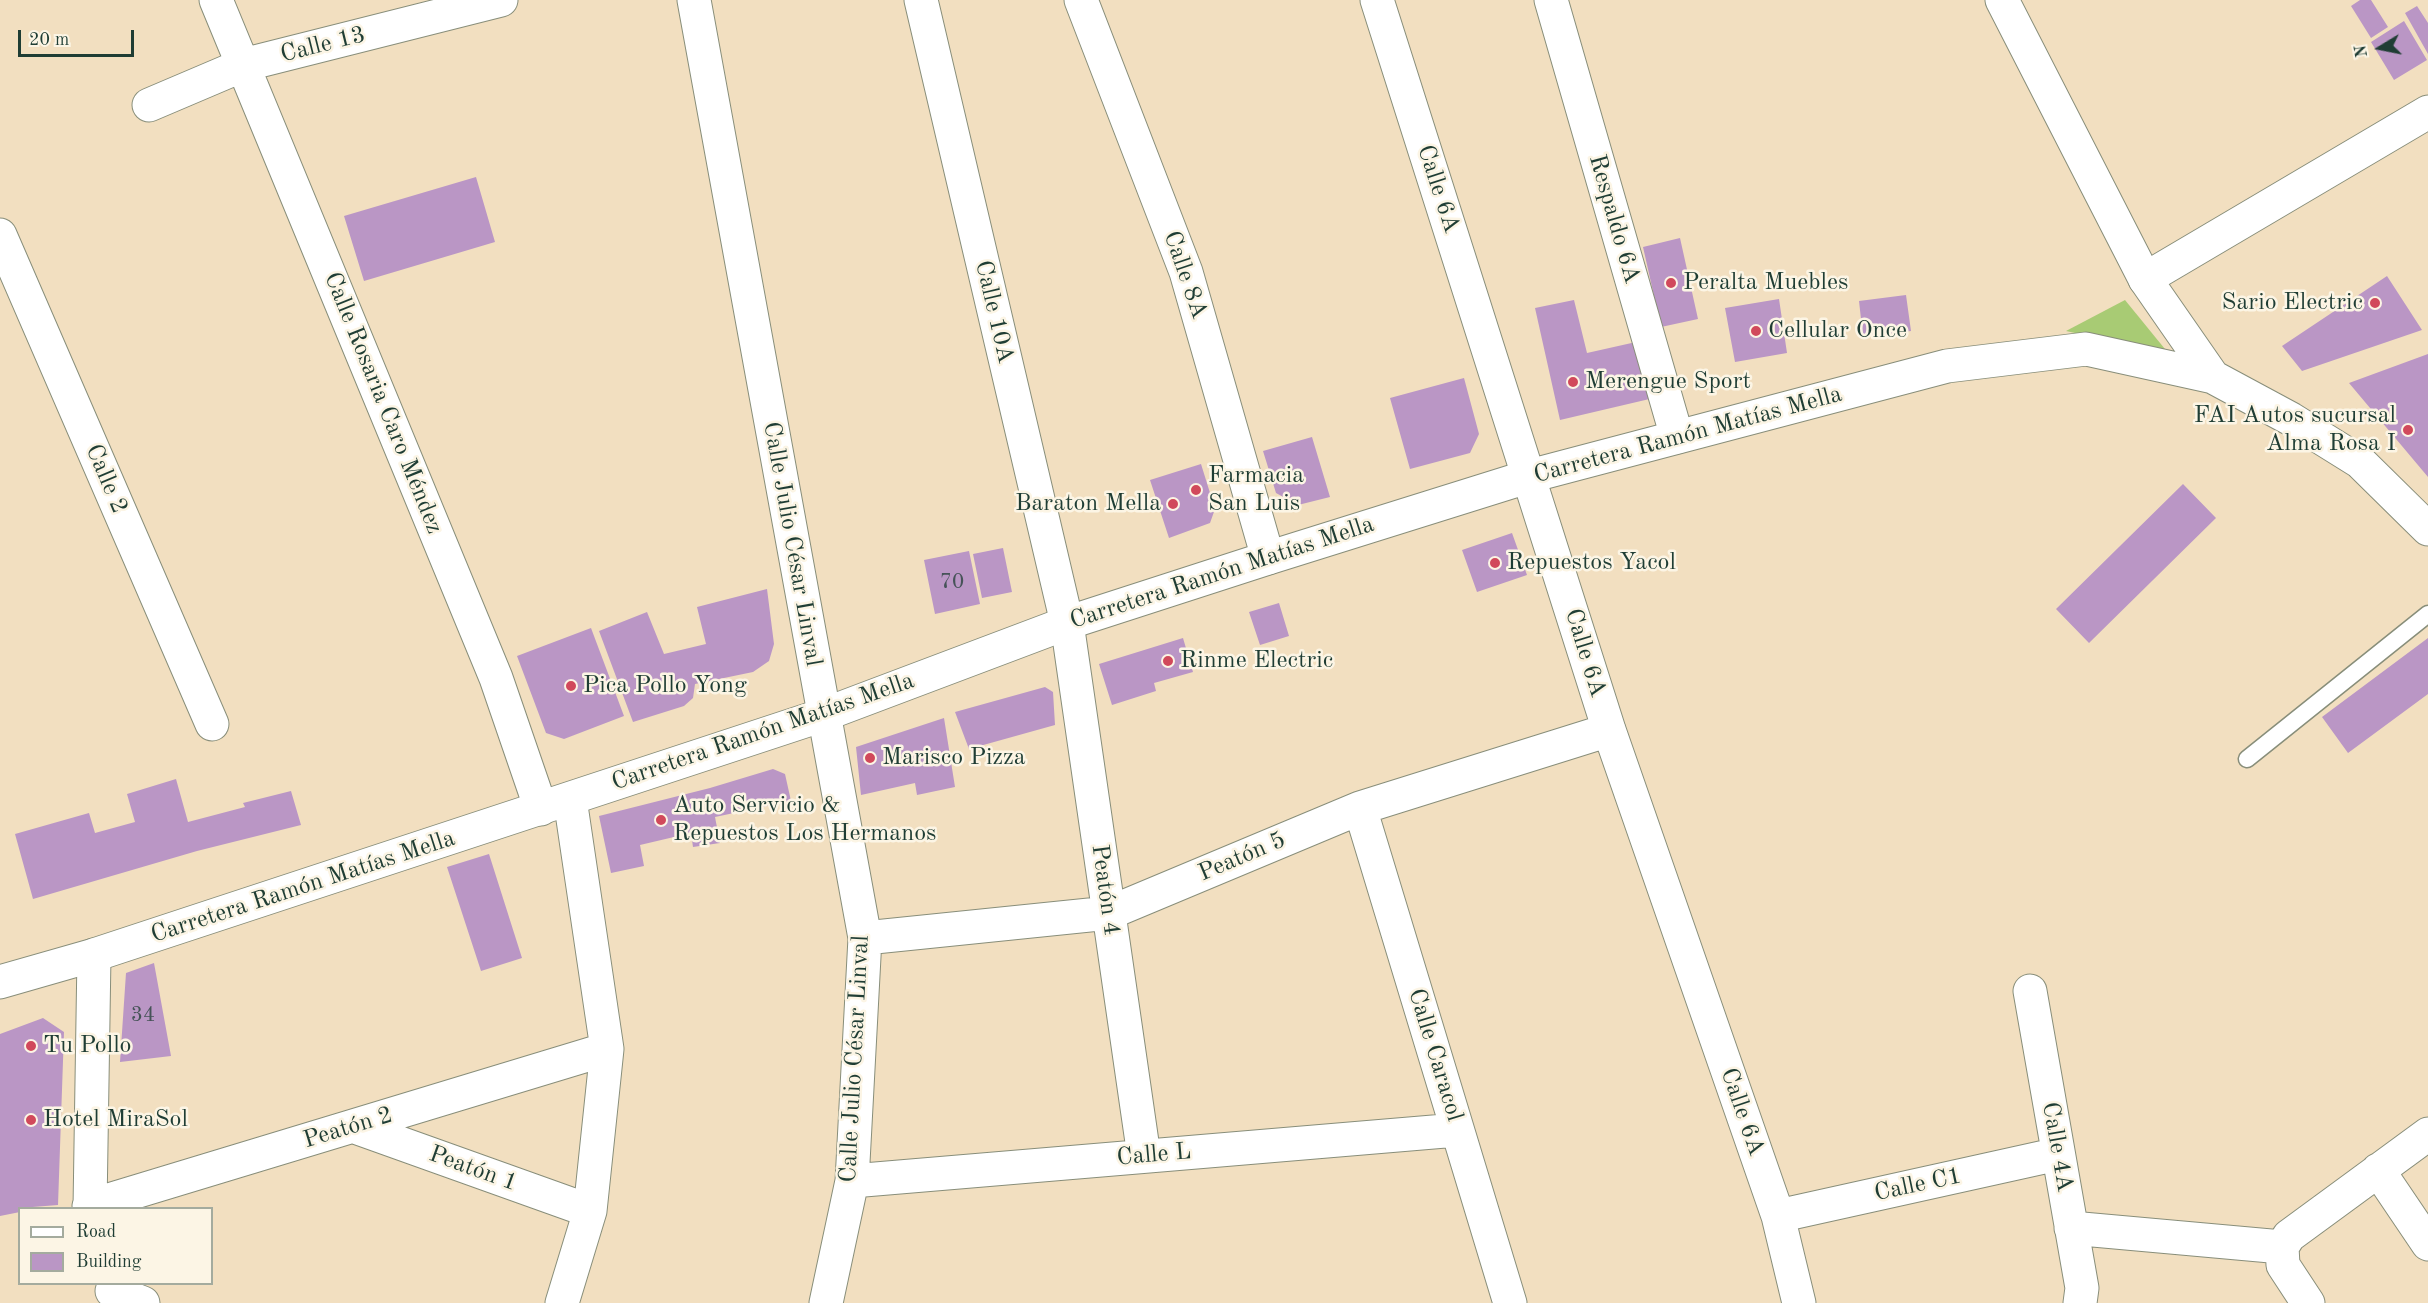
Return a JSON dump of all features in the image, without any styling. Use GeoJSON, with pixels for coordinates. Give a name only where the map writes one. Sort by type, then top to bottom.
{"type":"FeatureCollection","features":[{"type":"Feature","properties":{"kind":"street","name":"Calle Rosaria Caro Méndez"},"geometry":{"type":"LineString","coordinates":[[216,0],[496,678],[555,804],[607,1049],[590,1211],[562,1303]]}},
{"type":"Feature","properties":{"kind":"street","name":"Calle 13"},"geometry":{"type":"LineString","coordinates":[[149,105],[243,65],[501,0]]}},
{"type":"Feature","properties":{"kind":"street","name":"Calle Julio César Linval"},"geometry":{"type":"LineString","coordinates":[[694,0],[865,938],[852,1181],[826,1303]]}},
{"type":"Feature","properties":{"kind":"street","name":"Calle 10A"},"geometry":{"type":"LineString","coordinates":[[921,0],[1066,623]]}},
{"type":"Feature","properties":{"kind":"street","name":"Calle 8A"},"geometry":{"type":"LineString","coordinates":[[1080,0],[1186,272],[1268,558]]}},
{"type":"Feature","properties":{"kind":"street","name":"Calle 6A"},"geometry":{"type":"LineString","coordinates":[[1377,0],[1609,730],[1778,1216],[1799,1303]]}},
{"type":"Feature","properties":{"kind":"street","name":"Respaldo 6A"},"geometry":{"type":"LineString","coordinates":[[1551,0],[1677,437]]}},
{"type":"Feature","properties":{"kind":"street"},"geometry":{"type":"LineString","coordinates":[[2005,1],[2145,279],[2213,378]]}},
{"type":"Feature","properties":{"kind":"street"},"geometry":{"type":"LineString","coordinates":[[2145,279],[2428,112]]}},
{"type":"Feature","properties":{"kind":"street","name":"Calle 2"},"geometry":{"type":"LineString","coordinates":[[0,235],[212,724]]}},
{"type":"Feature","properties":{"kind":"street","name":"Carretera Ramón Matías Mella"},"geometry":{"type":"LineString","coordinates":[[0,982],[94,955],[823,715],[1066,623],[1268,558],[1530,476],[1947,366],[2086,349],[2213,378],[2291,419],[2361,462],[2428,529]]}},
{"type":"Feature","properties":{"kind":"street","name":"Peatón 4"},"geometry":{"type":"LineString","coordinates":[[1066,623],[1144,1156]]}},
{"type":"Feature","properties":{"kind":"street","name":"Peatón 5"},"geometry":{"type":"LineString","coordinates":[[865,938],[1109,913],[1360,808],[1609,730]]}},
{"type":"Feature","properties":{"kind":"street","name":"Calle Caracol"},"geometry":{"type":"LineString","coordinates":[[1360,808],[1510,1303]]}},
{"type":"Feature","properties":{"kind":"street"},"geometry":{"type":"LineString","coordinates":[[89,1207],[94,955]]}},
{"type":"Feature","properties":{"kind":"street","name":"Calle 4A"},"geometry":{"type":"LineString","coordinates":[[2030,991],[2082,1288],[2080,1303]]}},
{"type":"Feature","properties":{"kind":"street","name":"Peatón 2"},"geometry":{"type":"LineString","coordinates":[[89,1207],[607,1049]]}},
{"type":"Feature","properties":{"kind":"street","name":"Peatón 1"},"geometry":{"type":"LineString","coordinates":[[355,1126],[590,1211]]}},
{"type":"Feature","properties":{"kind":"street","name":"Calle L"},"geometry":{"type":"LineString","coordinates":[[852,1181],[1457,1130]]}},
{"type":"Feature","properties":{"kind":"street"},"geometry":{"type":"LineString","coordinates":[[2308,1303],[2283,1265],[2282,1247],[2289,1236],[2428,1134]]}},
{"type":"Feature","properties":{"kind":"street","name":"Calle C1"},"geometry":{"type":"LineString","coordinates":[[1778,1216],[2058,1154]]}},
{"type":"Feature","properties":{"kind":"street"},"geometry":{"type":"LineString","coordinates":[[2378,1170],[2428,1244]]}},
{"type":"Feature","properties":{"kind":"street"},"geometry":{"type":"LineString","coordinates":[[2071,1228],[2282,1247]]}},
{"type":"Feature","properties":{"kind":"street"},"geometry":{"type":"LineString","coordinates":[[112,1292],[142,1303]]}},
{"type":"Feature","properties":{"kind":"lane"},"geometry":{"type":"LineString","coordinates":[[2247,759],[2428,614]]}},
{"type":"Feature","properties":{"kind":"green space"},"geometry":{"type":"Polygon","coordinates":[[[2125,300],[2169,354],[2066,331],[2125,300]]]}},
{"type":"Feature","properties":{"kind":"building"},"geometry":{"type":"Polygon","coordinates":[[[2360,0],[2371,0],[2388,27],[2371,38],[2351,6],[2360,0]]]}},
{"type":"Feature","properties":{"kind":"building"},"geometry":{"type":"Polygon","coordinates":[[[2417,6],[2428,23],[2428,54],[2405,13],[2417,6]]]}},
{"type":"Feature","properties":{"kind":"building"},"geometry":{"type":"Polygon","coordinates":[[[2404,21],[2427,60],[2394,80],[2371,42],[2404,21]]]}},
{"type":"Feature","properties":{"kind":"building"},"geometry":{"type":"Polygon","coordinates":[[[476,177],[495,242],[364,281],[344,216],[476,177]]]}},
{"type":"Feature","properties":{"kind":"building","name":"Peralta Muebles"},"geometry":{"type":"Polygon","coordinates":[[[1680,238],[1698,319],[1661,327],[1643,247],[1680,238]]]}},
{"type":"Feature","properties":{"kind":"building","name":"Sario Electric"},"geometry":{"type":"Polygon","coordinates":[[[2387,276],[2422,330],[2302,371],[2282,346],[2387,276]]]}},
{"type":"Feature","properties":{"kind":"building"},"geometry":{"type":"Polygon","coordinates":[[[1906,295],[1911,331],[1863,337],[1859,301],[1906,295]]]}},
{"type":"Feature","properties":{"kind":"building","name":"Cellular Once"},"geometry":{"type":"Polygon","coordinates":[[[1779,299],[1787,353],[1735,362],[1725,308],[1779,299]]]}},
{"type":"Feature","properties":{"kind":"building"},"geometry":{"type":"Polygon","coordinates":[[[1574,300],[1587,353],[1645,340],[1658,397],[1560,420],[1535,308],[1574,300]]]}},
{"type":"Feature","properties":{"kind":"building","name":"FAI Autos sucursal Alma Rosa I"},"geometry":{"type":"Polygon","coordinates":[[[2428,354],[2428,477],[2349,383],[2428,354]]]}},
{"type":"Feature","properties":{"kind":"building"},"geometry":{"type":"Polygon","coordinates":[[[1464,378],[1479,434],[1470,453],[1410,469],[1390,398],[1464,378]]]}},
{"type":"Feature","properties":{"kind":"building"},"geometry":{"type":"Polygon","coordinates":[[[1312,437],[1330,497],[1298,505],[1276,493],[1263,451],[1312,437]]]}},
{"type":"Feature","properties":{"kind":"building"},"geometry":{"type":"Polygon","coordinates":[[[1201,464],[1215,509],[1210,523],[1169,538],[1150,480],[1201,464]]]}},
{"type":"Feature","properties":{"kind":"building"},"geometry":{"type":"Polygon","coordinates":[[[2183,484],[2216,518],[2089,643],[2056,609],[2183,484]]]}},
{"type":"Feature","properties":{"kind":"building","name":"Repuestos Yacol"},"geometry":{"type":"Polygon","coordinates":[[[1512,533],[1527,575],[1477,592],[1462,550],[1512,533]]]}},
{"type":"Feature","properties":{"kind":"building"},"geometry":{"type":"Polygon","coordinates":[[[1003,548],[1012,592],[982,598],[973,554],[1003,548]]]}},
{"type":"Feature","properties":{"kind":"building"},"geometry":{"type":"Polygon","coordinates":[[[969,551],[980,604],[935,614],[924,560],[969,551]]]}},
{"type":"Feature","properties":{"kind":"building"},"geometry":{"type":"Polygon","coordinates":[[[767,589],[774,644],[769,661],[753,672],[695,684],[693,698],[684,706],[633,722],[599,631],[647,612],[664,654],[706,644],[697,607],[767,589]]]}},
{"type":"Feature","properties":{"kind":"building"},"geometry":{"type":"Polygon","coordinates":[[[1279,603],[1289,636],[1260,645],[1249,612],[1279,603]]]}},
{"type":"Feature","properties":{"kind":"building","name":"Pica Pollo Yong"},"geometry":{"type":"Polygon","coordinates":[[[591,628],[624,716],[564,739],[546,733],[517,656],[591,628]]]}},
{"type":"Feature","properties":{"kind":"building"},"geometry":{"type":"Polygon","coordinates":[[[1183,638],[1193,672],[1154,683],[1156,691],[1112,705],[1099,664],[1183,638]]]}},
{"type":"Feature","properties":{"kind":"building"},"geometry":{"type":"Polygon","coordinates":[[[2428,638],[2428,694],[2348,753],[2322,717],[2428,638]]]}},
{"type":"Feature","properties":{"kind":"building"},"geometry":{"type":"Polygon","coordinates":[[[1045,687],[1053,692],[1055,725],[969,749],[955,712],[1045,687]]]}},
{"type":"Feature","properties":{"kind":"building"},"geometry":{"type":"Polygon","coordinates":[[[944,718],[955,787],[917,795],[915,783],[861,795],[856,747],[944,718]]]}},
{"type":"Feature","properties":{"kind":"building"},"geometry":{"type":"Polygon","coordinates":[[[773,769],[785,774],[791,801],[715,817],[720,843],[693,847],[691,833],[640,845],[644,866],[611,873],[599,816],[710,788],[773,769]]]}},
{"type":"Feature","properties":{"kind":"building"},"geometry":{"type":"Polygon","coordinates":[[[176,779],[188,822],[245,807],[243,803],[291,791],[301,825],[197,851],[33,899],[15,834],[89,813],[95,833],[135,822],[127,794],[176,779]]]}},
{"type":"Feature","properties":{"kind":"building"},"geometry":{"type":"Polygon","coordinates":[[[489,854],[522,958],[481,971],[447,867],[489,854]]]}},
{"type":"Feature","properties":{"kind":"building"},"geometry":{"type":"Polygon","coordinates":[[[154,963],[171,1056],[120,1062],[126,973],[154,963]]]}},
{"type":"Feature","properties":{"kind":"building","name":"Hotel MiraSol"},"geometry":{"type":"Polygon","coordinates":[[[43,1018],[64,1032],[58,1205],[18,1207],[18,1212],[0,1216],[0,1034],[43,1018]]]}},
{"type":"Feature","properties":{"kind":"place","name":"Peralta Muebles"},"geometry":{"type":"Point","coordinates":[1671,283]}},
{"type":"Feature","properties":{"kind":"place","name":"Sario Electric"},"geometry":{"type":"Point","coordinates":[2375,303]}},
{"type":"Feature","properties":{"kind":"place","name":"Cellular Once"},"geometry":{"type":"Point","coordinates":[1756,331]}},
{"type":"Feature","properties":{"kind":"place","name":"Merengue Sport"},"geometry":{"type":"Point","coordinates":[1573,382]}},
{"type":"Feature","properties":{"kind":"place","name":"FAI Autos sucursal Alma Rosa I"},"geometry":{"type":"Point","coordinates":[2408,430]}},
{"type":"Feature","properties":{"kind":"place","name":"Farmacia San Luis"},"geometry":{"type":"Point","coordinates":[1196,490]}},
{"type":"Feature","properties":{"kind":"place","name":"Baraton Mella"},"geometry":{"type":"Point","coordinates":[1173,504]}},
{"type":"Feature","properties":{"kind":"place","name":"Repuestos Yacol"},"geometry":{"type":"Point","coordinates":[1495,563]}},
{"type":"Feature","properties":{"kind":"place","name":"Rinme Electric"},"geometry":{"type":"Point","coordinates":[1168,661]}},
{"type":"Feature","properties":{"kind":"place","name":"Pica Pollo Yong"},"geometry":{"type":"Point","coordinates":[571,686]}},
{"type":"Feature","properties":{"kind":"place","name":"Marisco Pizza"},"geometry":{"type":"Point","coordinates":[870,758]}},
{"type":"Feature","properties":{"kind":"place","name":"Auto Servicio & Repuestos Los Hermanos"},"geometry":{"type":"Point","coordinates":[661,820]}},
{"type":"Feature","properties":{"kind":"place","name":"Tu Pollo"},"geometry":{"type":"Point","coordinates":[31,1046]}},
{"type":"Feature","properties":{"kind":"place","name":"Hotel MiraSol"},"geometry":{"type":"Point","coordinates":[31,1120]}}]}
